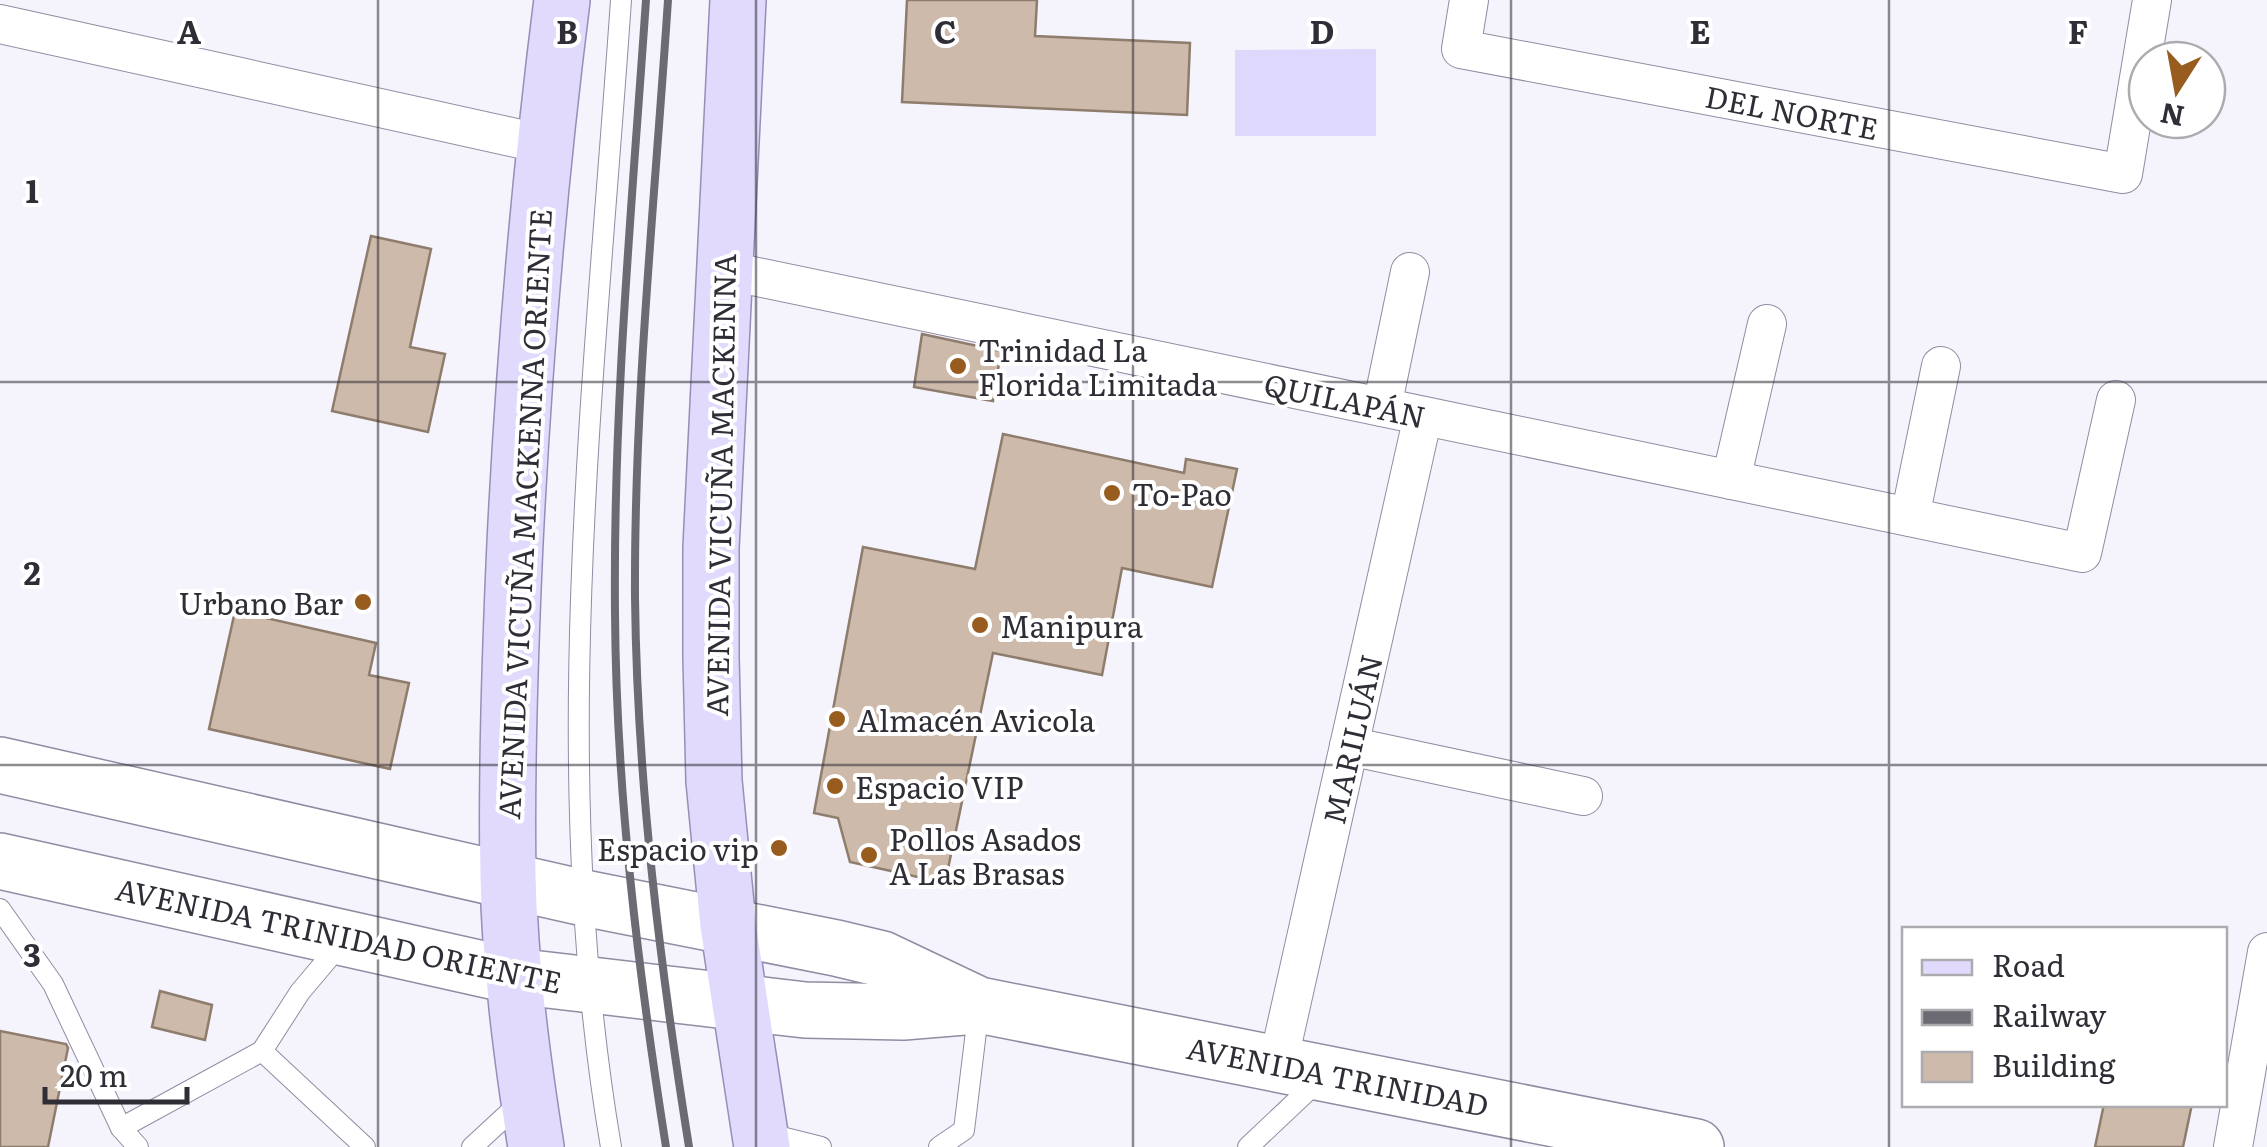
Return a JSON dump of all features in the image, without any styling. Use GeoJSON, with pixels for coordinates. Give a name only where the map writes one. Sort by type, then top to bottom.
{"type":"FeatureCollection","features":[{"type":"Feature","properties":{"kind":"main road","name":"AVENIDA VICUÑA MACKENNA ORIENTE"},"geometry":{"type":"LineString","coordinates":[[532,1121],[514,976],[508,879],[508,725],[519,467],[543,144],[562,0]]}},
{"type":"Feature","properties":{"kind":"main road","name":"AVENIDA VICUÑA MACKENNA"},"geometry":{"type":"LineString","coordinates":[[738,0],[711,548],[710,657],[714,780],[728,925],[760,1139]]}},
{"type":"Feature","properties":{"kind":"main road"},"geometry":{"type":"LineString","coordinates":[[0,765],[584,898],[728,925]]}},
{"type":"Feature","properties":{"kind":"main road","name":"AVENIDA TRINIDAD ORIENTE"},"geometry":{"type":"LineString","coordinates":[[0,862],[514,976],[739,1003]]}},
{"type":"Feature","properties":{"kind":"main road","name":"AVENIDA TRINIDAD"},"geometry":{"type":"LineString","coordinates":[[728,925],[882,959],[979,1005],[1696,1147]]}},
{"type":"Feature","properties":{"kind":"main road","name":"AVENIDA TRINIDAD"},"geometry":{"type":"LineString","coordinates":[[739,1003],[864,1012],[979,1005]]}},
{"type":"Feature","properties":{"kind":"street","name":"DEL NORTE"},"geometry":{"type":"LineString","coordinates":[[1469,0],[1460,49],[2123,174],[2152,0]]}},
{"type":"Feature","properties":{"kind":"street"},"geometry":{"type":"LineString","coordinates":[[0,24],[543,144]]}},
{"type":"Feature","properties":{"kind":"street","name":"QUILAPÁN"},"geometry":{"type":"LineString","coordinates":[[724,270],[2082,552],[2116,400]]}},
{"type":"Feature","properties":{"kind":"street"},"geometry":{"type":"LineString","coordinates":[[1382,407],[1410,272]]}},
{"type":"Feature","properties":{"kind":"street"},"geometry":{"type":"LineString","coordinates":[[1731,480],[1767,324]]}},
{"type":"Feature","properties":{"kind":"street"},"geometry":{"type":"LineString","coordinates":[[1910,517],[1940,366]]}},
{"type":"Feature","properties":{"kind":"street","name":"MARILUÁN"},"geometry":{"type":"LineString","coordinates":[[1303,1068],[1350,746],[1423,416]]}},
{"type":"Feature","properties":{"kind":"street"},"geometry":{"type":"LineString","coordinates":[[1350,746],[1583,796]]}},
{"type":"Feature","properties":{"kind":"street"},"geometry":{"type":"LineString","coordinates":[[2233,1147],[2267,952]]}},
{"type":"Feature","properties":{"kind":"lane"},"geometry":{"type":"LineString","coordinates":[[611,1147],[589,985],[581,732],[584,560],[622,0]]}},
{"type":"Feature","properties":{"kind":"lane"},"geometry":{"type":"LineString","coordinates":[[0,909],[53,984],[121,1128],[138,1147]]}},
{"type":"Feature","properties":{"kind":"lane"},"geometry":{"type":"LineString","coordinates":[[121,1128],[262,1051],[300,992],[345,939]]}},
{"type":"Feature","properties":{"kind":"lane"},"geometry":{"type":"LineString","coordinates":[[939,1147],[964,1130],[979,1005]]}},
{"type":"Feature","properties":{"kind":"lane"},"geometry":{"type":"LineString","coordinates":[[262,1051],[365,1147]]}},
{"type":"Feature","properties":{"kind":"lane"},"geometry":{"type":"LineString","coordinates":[[1248,1147],[1303,1068]]}},
{"type":"Feature","properties":{"kind":"lane"},"geometry":{"type":"LineString","coordinates":[[472,1147],[532,1121]]}},
{"type":"Feature","properties":{"kind":"lane"},"geometry":{"type":"LineString","coordinates":[[760,1139],[822,1147]]}},
{"type":"Feature","properties":{"kind":"shaded area"},"geometry":{"type":"Polygon","coordinates":[[[1376,49],[1376,136],[1235,136],[1235,50],[1376,49]]]}},
{"type":"Feature","properties":{"kind":"building"},"geometry":{"type":"Polygon","coordinates":[[[907,0],[1037,0],[1035,36],[1190,43],[1187,115],[902,102],[907,0]]]}},
{"type":"Feature","properties":{"kind":"building"},"geometry":{"type":"Polygon","coordinates":[[[371,236],[431,249],[410,347],[445,354],[428,432],[332,411],[371,236]]]}},
{"type":"Feature","properties":{"kind":"building","name":"Trinidad La Florida Limitada"},"geometry":{"type":"Polygon","coordinates":[[[922,334],[1001,351],[993,401],[914,387],[922,334]]]}},
{"type":"Feature","properties":{"kind":"building"},"geometry":{"type":"Polygon","coordinates":[[[1003,434],[1184,473],[1186,459],[1237,469],[1212,587],[1122,568],[1102,675],[993,653],[945,883],[850,862],[838,818],[814,813],[863,547],[975,569],[1003,434]]]}},
{"type":"Feature","properties":{"kind":"building"},"geometry":{"type":"Polygon","coordinates":[[[235,611],[376,643],[369,675],[409,683],[390,769],[209,729],[235,611]]]}},
{"type":"Feature","properties":{"kind":"building"},"geometry":{"type":"Polygon","coordinates":[[[160,991],[212,1005],[205,1040],[152,1027],[160,991]]]}},
{"type":"Feature","properties":{"kind":"building"},"geometry":{"type":"Polygon","coordinates":[[[0,1031],[66,1044],[68,1048],[48,1147],[0,1147],[0,1031]]]}},
{"type":"Feature","properties":{"kind":"building"},"geometry":{"type":"Polygon","coordinates":[[[2103,1107],[2191,1107],[2183,1147],[2095,1147],[2103,1107]]]}},
{"type":"Feature","properties":{"kind":"railway"},"geometry":{"type":"LineString","coordinates":[[646,0],[620,382],[616,679],[630,880],[666,1147]]}},
{"type":"Feature","properties":{"kind":"railway"},"geometry":{"type":"LineString","coordinates":[[668,0],[642,373],[635,597],[640,735],[652,873],[689,1147]]}},
{"type":"Feature","properties":{"kind":"place","name":"Trinidad La Florida Limitada"},"geometry":{"type":"Point","coordinates":[958,366]}},
{"type":"Feature","properties":{"kind":"place","name":"To-Pao"},"geometry":{"type":"Point","coordinates":[1112,493]}},
{"type":"Feature","properties":{"kind":"place","name":"Urbano Bar"},"geometry":{"type":"Point","coordinates":[363,602]}},
{"type":"Feature","properties":{"kind":"place","name":"Manipura"},"geometry":{"type":"Point","coordinates":[980,625]}},
{"type":"Feature","properties":{"kind":"place","name":"Almacén Avicola"},"geometry":{"type":"Point","coordinates":[837,719]}},
{"type":"Feature","properties":{"kind":"place","name":"Espacio VIP"},"geometry":{"type":"Point","coordinates":[835,786]}},
{"type":"Feature","properties":{"kind":"place","name":"Espacio vip"},"geometry":{"type":"Point","coordinates":[779,848]}},
{"type":"Feature","properties":{"kind":"place","name":"Pollos Asados A Las Brasas"},"geometry":{"type":"Point","coordinates":[869,855]}}]}
